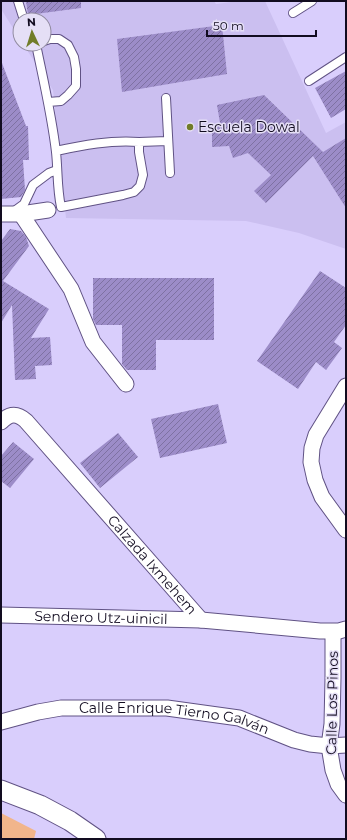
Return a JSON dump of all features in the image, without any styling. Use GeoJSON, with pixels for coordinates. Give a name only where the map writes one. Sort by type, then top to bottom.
{"type":"FeatureCollection","features":[{"type":"Feature","properties":{"kind":"street"},"geometry":{"type":"LineString","coordinates":[[11,214],[55,208]]}},
{"type":"Feature","properties":{"kind":"street"},"geometry":{"type":"LineString","coordinates":[[11,214],[71,289],[93,342],[126,384]]}},
{"type":"Feature","properties":{"kind":"street"},"geometry":{"type":"LineString","coordinates":[[346,386],[340,404],[316,435],[312,448],[311,462],[314,480],[322,497],[346,530]]}},
{"type":"Feature","properties":{"kind":"street","name":"Calzada Ixmehem"},"geometry":{"type":"LineString","coordinates":[[1,422],[8,416],[17,415],[21,417],[201,620],[320,631],[339,630]]}},
{"type":"Feature","properties":{"kind":"street","name":"Sendero Utz-uinicil"},"geometry":{"type":"LineString","coordinates":[[1,615],[201,620]]}},
{"type":"Feature","properties":{"kind":"street","name":"Calle Los Pinos"},"geometry":{"type":"LineString","coordinates":[[339,630],[333,685],[332,724],[329,746],[333,770],[338,784],[346,795]]}},
{"type":"Feature","properties":{"kind":"street","name":"Calle Enrique Tierno Galván"},"geometry":{"type":"LineString","coordinates":[[1,722],[38,712],[61,708],[167,708],[239,718],[294,740],[310,744],[329,746],[346,745]]}},
{"type":"Feature","properties":{"kind":"street"},"geometry":{"type":"LineString","coordinates":[[1,790],[40,805],[70,820],[96,839]]}},
{"type":"Feature","properties":{"kind":"lane"},"geometry":{"type":"LineString","coordinates":[[18,1],[21,12]]}},
{"type":"Feature","properties":{"kind":"lane"},"geometry":{"type":"LineString","coordinates":[[293,13],[312,1]]}},
{"type":"Feature","properties":{"kind":"lane"},"geometry":{"type":"LineString","coordinates":[[48,102],[61,101],[76,86],[74,57],[68,45],[59,39],[52,39]]}},
{"type":"Feature","properties":{"kind":"lane"},"geometry":{"type":"LineString","coordinates":[[39,52],[56,151],[59,197],[55,208]]}},
{"type":"Feature","properties":{"kind":"lane"},"geometry":{"type":"LineString","coordinates":[[309,81],[346,57]]}},
{"type":"Feature","properties":{"kind":"lane"},"geometry":{"type":"LineString","coordinates":[[166,98],[170,173]]}},
{"type":"Feature","properties":{"kind":"lane"},"geometry":{"type":"LineString","coordinates":[[56,151],[81,145],[112,141],[168,141]]}},
{"type":"Feature","properties":{"kind":"lane"},"geometry":{"type":"LineString","coordinates":[[55,208],[134,192],[140,186],[143,174],[139,152],[139,142]]}},
{"type":"Feature","properties":{"kind":"lane"},"geometry":{"type":"LineString","coordinates":[[11,214],[24,204],[33,185],[49,173],[57,170]]}},
{"type":"Feature","properties":{"kind":"shaded area","name":"Escuela Dowal"},"geometry":{"type":"Polygon","coordinates":[[[1,1],[214,1],[216,4],[239,1],[265,1],[326,133],[346,122],[346,249],[299,233],[246,221],[66,218],[53,90],[28,52],[52,52],[52,12],[12,12],[12,26],[1,9],[1,1]]]}},
{"type":"Feature","properties":{"kind":"shaded area"},"geometry":{"type":"Polygon","coordinates":[[[1,813],[36,831],[34,839],[1,839],[1,813]]]}},
{"type":"Feature","properties":{"kind":"building"},"geometry":{"type":"Polygon","coordinates":[[[26,1],[81,1],[81,8],[51,12],[28,12],[26,1]]]}},
{"type":"Feature","properties":{"kind":"building"},"geometry":{"type":"Polygon","coordinates":[[[222,25],[227,74],[122,92],[117,39],[222,25]]]}},
{"type":"Feature","properties":{"kind":"building"},"geometry":{"type":"Polygon","coordinates":[[[1,63],[26,126],[28,126],[29,160],[23,160],[25,190],[21,197],[1,199],[1,63]]]}},
{"type":"Feature","properties":{"kind":"building"},"geometry":{"type":"Polygon","coordinates":[[[346,71],[346,109],[331,118],[315,88],[346,71]]]}},
{"type":"Feature","properties":{"kind":"building"},"geometry":{"type":"Polygon","coordinates":[[[264,95],[323,152],[346,138],[346,208],[313,156],[266,203],[254,191],[271,175],[248,153],[233,158],[229,146],[212,147],[212,131],[220,123],[217,105],[264,95]]]}},
{"type":"Feature","properties":{"kind":"building"},"geometry":{"type":"Polygon","coordinates":[[[10,229],[21,231],[26,237],[29,246],[3,281],[49,309],[31,338],[50,337],[52,365],[35,366],[36,379],[15,380],[12,305],[1,323],[1,241],[10,229]]]}},
{"type":"Feature","properties":{"kind":"building"},"geometry":{"type":"Polygon","coordinates":[[[320,271],[346,288],[346,325],[334,342],[342,348],[326,370],[316,362],[298,389],[257,361],[320,271]]]}},
{"type":"Feature","properties":{"kind":"building"},"geometry":{"type":"Polygon","coordinates":[[[93,278],[214,278],[214,340],[156,340],[156,370],[127,370],[122,364],[122,325],[96,325],[93,319],[93,278]]]}},
{"type":"Feature","properties":{"kind":"building"},"geometry":{"type":"Polygon","coordinates":[[[218,404],[227,443],[160,458],[151,419],[218,404]]]}},
{"type":"Feature","properties":{"kind":"building"},"geometry":{"type":"Polygon","coordinates":[[[118,433],[138,457],[100,488],[80,463],[118,433]]]}},
{"type":"Feature","properties":{"kind":"building"},"geometry":{"type":"Polygon","coordinates":[[[13,442],[34,459],[10,488],[1,481],[1,456],[13,442]]]}},
{"type":"Feature","properties":{"kind":"place","name":"Escuela Dowal"},"geometry":{"type":"Point","coordinates":[190,127]}}]}
